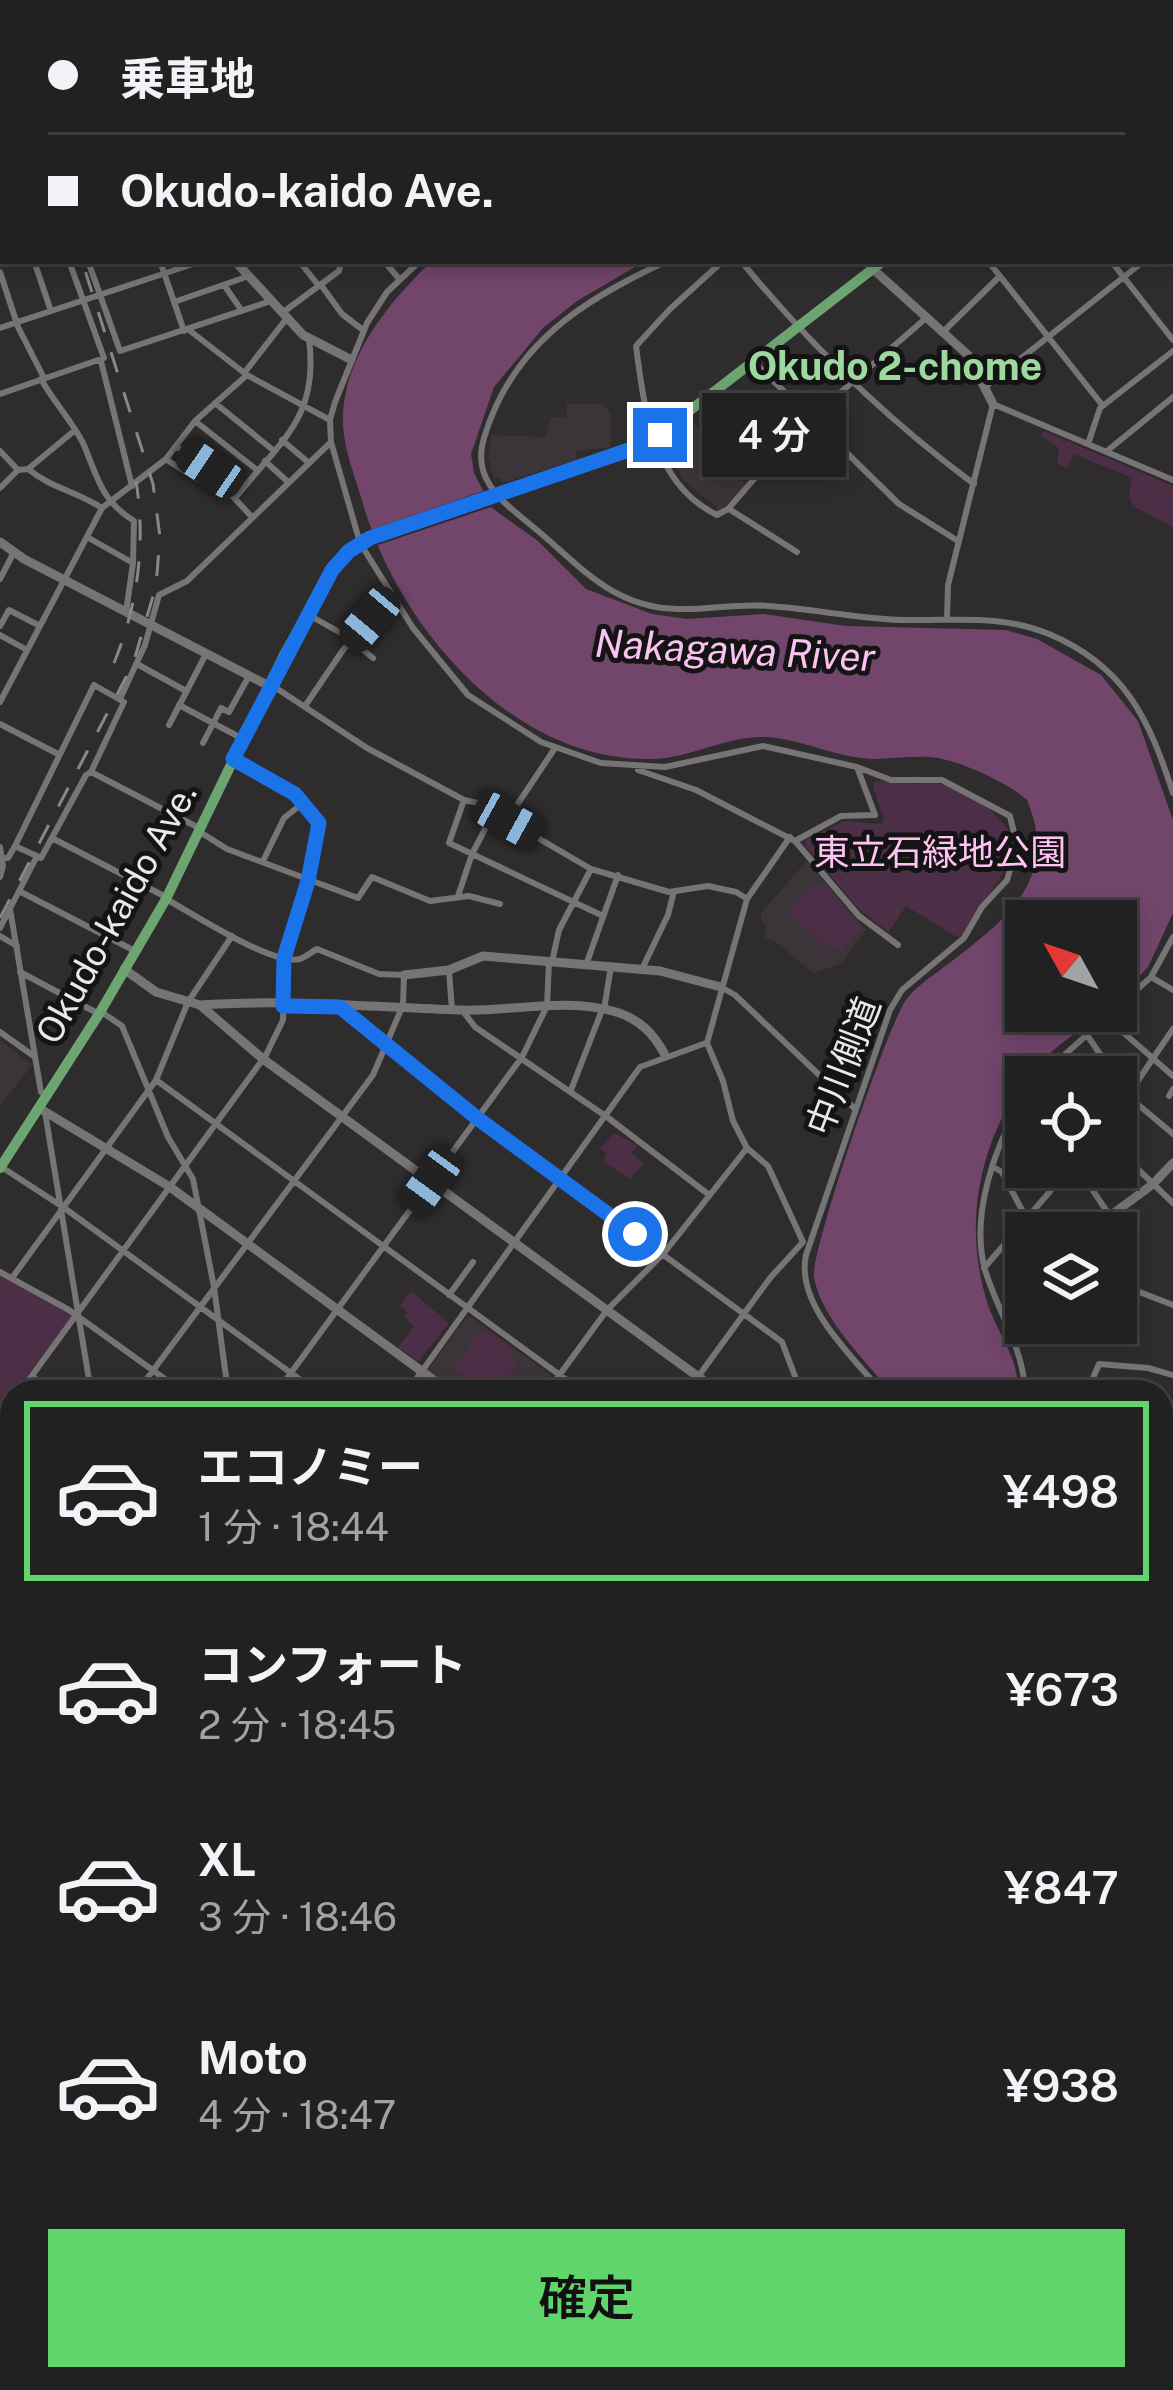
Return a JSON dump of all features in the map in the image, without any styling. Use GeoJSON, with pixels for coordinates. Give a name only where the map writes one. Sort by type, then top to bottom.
{"type":"FeatureCollection","features":[{"type":"Feature","properties":{"kind":"main road"},"geometry":{"type":"LineString","coordinates":[[365,541],[653,439],[873,267]]}},
{"type":"Feature","properties":{"kind":"main road","name":"Okudo-kaido Ave."},"geometry":{"type":"LineString","coordinates":[[0,1167],[42,1110],[166,898],[269,685],[335,565],[365,541]]}},
{"type":"Feature","properties":{"kind":"street"},"geometry":{"type":"LineString","coordinates":[[35,264],[51,311]]}},
{"type":"Feature","properties":{"kind":"street"},"geometry":{"type":"LineString","coordinates":[[70,264],[102,359],[132,486]]}},
{"type":"Feature","properties":{"kind":"street"},"geometry":{"type":"LineString","coordinates":[[89,264],[120,351],[272,301]]}},
{"type":"Feature","properties":{"kind":"street"},"geometry":{"type":"LineString","coordinates":[[161,264],[186,330],[246,374],[330,420]]}},
{"type":"Feature","properties":{"kind":"street"},"geometry":{"type":"LineString","coordinates":[[0,328],[193,264]]}},
{"type":"Feature","properties":{"kind":"street"},"geometry":{"type":"LineString","coordinates":[[238,264],[309,339],[349,359]]}},
{"type":"Feature","properties":{"kind":"street"},"geometry":{"type":"LineString","coordinates":[[302,264],[342,314],[363,330]]}},
{"type":"Feature","properties":{"kind":"street"},"geometry":{"type":"LineString","coordinates":[[0,702],[102,508],[166,459],[195,422],[246,374],[285,315],[339,271],[340,264]]}},
{"type":"Feature","properties":{"kind":"street"},"geometry":{"type":"LineString","coordinates":[[387,264],[400,280]]}},
{"type":"Feature","properties":{"kind":"street"},"geometry":{"type":"LineString","coordinates":[[417,264],[380,301],[363,330],[330,420],[331,442],[365,541],[392,594],[431,653],[468,694],[522,731],[594,761],[696,790],[793,839],[859,916],[898,945]]}},
{"type":"Feature","properties":{"kind":"street"},"geometry":{"type":"LineString","coordinates":[[661,264],[575,310],[511,376],[492,409],[479,453],[493,496],[590,580],[658,607],[769,605],[868,619],[1015,622],[1054,636],[1087,654],[1116,678],[1149,723],[1173,793]]}},
{"type":"Feature","properties":{"kind":"street"},"geometry":{"type":"LineString","coordinates":[[720,264],[636,346],[645,390],[642,404],[653,439],[676,482],[695,502],[717,515],[728,509],[811,418],[926,318]]}},
{"type":"Feature","properties":{"kind":"street"},"geometry":{"type":"LineString","coordinates":[[744,264],[799,327],[916,441],[974,484]]}},
{"type":"Feature","properties":{"kind":"street"},"geometry":{"type":"LineString","coordinates":[[1113,264],[1173,340]]}},
{"type":"Feature","properties":{"kind":"street"},"geometry":{"type":"LineString","coordinates":[[985,387],[1140,264]]}},
{"type":"Feature","properties":{"kind":"street"},"geometry":{"type":"LineString","coordinates":[[873,267],[968,356],[993,404],[948,585],[947,620]]}},
{"type":"Feature","properties":{"kind":"street"},"geometry":{"type":"LineString","coordinates":[[942,332],[994,268],[1103,406]]}},
{"type":"Feature","properties":{"kind":"street"},"geometry":{"type":"LineString","coordinates":[[0,272],[16,322],[82,443],[90,470],[110,500],[134,521],[126,612]]}},
{"type":"Feature","properties":{"kind":"street"},"geometry":{"type":"LineString","coordinates":[[174,302],[249,276]]}},
{"type":"Feature","properties":{"kind":"street"},"geometry":{"type":"LineString","coordinates":[[224,285],[242,311]]}},
{"type":"Feature","properties":{"kind":"street"},"geometry":{"type":"LineString","coordinates":[[236,497],[307,406],[314,370],[309,339]]}},
{"type":"Feature","properties":{"kind":"street"},"geometry":{"type":"LineString","coordinates":[[1088,444],[1103,406],[1173,351]]}},
{"type":"Feature","properties":{"kind":"street"},"geometry":{"type":"LineString","coordinates":[[0,394],[102,359]]}},
{"type":"Feature","properties":{"kind":"street"},"geometry":{"type":"LineString","coordinates":[[754,362],[899,504],[958,541]]}},
{"type":"Feature","properties":{"kind":"street"},"geometry":{"type":"LineString","coordinates":[[1106,452],[1173,397]]}},
{"type":"Feature","properties":{"kind":"street"},"geometry":{"type":"LineString","coordinates":[[215,403],[274,450]]}},
{"type":"Feature","properties":{"kind":"street"},"geometry":{"type":"LineString","coordinates":[[993,404],[1173,480]]}},
{"type":"Feature","properties":{"kind":"street"},"geometry":{"type":"LineString","coordinates":[[195,422],[257,470]]}},
{"type":"Feature","properties":{"kind":"street"},"geometry":{"type":"LineString","coordinates":[[0,488],[74,431]]}},
{"type":"Feature","properties":{"kind":"street"},"geometry":{"type":"LineString","coordinates":[[282,440],[309,463]]}},
{"type":"Feature","properties":{"kind":"street"},"geometry":{"type":"LineString","coordinates":[[15,846],[41,858],[91,772],[152,626],[159,595],[187,581],[331,442]]}},
{"type":"Feature","properties":{"kind":"street"},"geometry":{"type":"LineString","coordinates":[[176,446],[217,474],[212,482]]}},
{"type":"Feature","properties":{"kind":"street"},"geometry":{"type":"LineString","coordinates":[[0,451],[47,485],[86,497],[102,508]]}},
{"type":"Feature","properties":{"kind":"street"},"geometry":{"type":"LineString","coordinates":[[166,459],[236,497],[251,516]]}},
{"type":"Feature","properties":{"kind":"street"},"geometry":{"type":"LineString","coordinates":[[265,461],[288,482]]}},
{"type":"Feature","properties":{"kind":"street"},"geometry":{"type":"LineString","coordinates":[[728,509],[797,552]]}},
{"type":"Feature","properties":{"kind":"street"},"geometry":{"type":"LineString","coordinates":[[87,537],[133,562]]}},
{"type":"Feature","properties":{"kind":"street"},"geometry":{"type":"LineString","coordinates":[[1,545],[269,685],[367,748],[494,812],[591,869],[674,891],[716,887],[747,899]]}},
{"type":"Feature","properties":{"kind":"street"},"geometry":{"type":"LineString","coordinates":[[0,579],[14,552]]}},
{"type":"Feature","properties":{"kind":"street"},"geometry":{"type":"LineString","coordinates":[[305,706],[392,594]]}},
{"type":"Feature","properties":{"kind":"street"},"geometry":{"type":"LineString","coordinates":[[0,626],[9,610],[40,626]]}},
{"type":"Feature","properties":{"kind":"street"},"geometry":{"type":"LineString","coordinates":[[307,614],[373,658]]}},
{"type":"Feature","properties":{"kind":"street"},"geometry":{"type":"LineString","coordinates":[[0,635],[27,650]]}},
{"type":"Feature","properties":{"kind":"street"},"geometry":{"type":"LineString","coordinates":[[169,725],[206,654]]}},
{"type":"Feature","properties":{"kind":"street"},"geometry":{"type":"LineString","coordinates":[[137,664],[186,692]]}},
{"type":"Feature","properties":{"kind":"street"},"geometry":{"type":"LineString","coordinates":[[202,743],[221,708],[229,712],[249,676]]}},
{"type":"Feature","properties":{"kind":"street"},"geometry":{"type":"LineString","coordinates":[[58,754],[94,685],[122,700]]}},
{"type":"Feature","properties":{"kind":"street"},"geometry":{"type":"LineString","coordinates":[[179,705],[243,739]]}},
{"type":"Feature","properties":{"kind":"street"},"geometry":{"type":"LineString","coordinates":[[0,724],[61,759],[8,858],[2,858]]}},
{"type":"Feature","properties":{"kind":"street","name":"中川側道"},"geometry":{"type":"LineString","coordinates":[[628,767],[674,766],[763,746],[857,767],[891,780],[942,780],[998,806],[1013,822],[1017,846],[1007,880],[982,907],[969,932],[898,994],[811,1235],[804,1279],[832,1331],[872,1380]]}},
{"type":"Feature","properties":{"kind":"street"},"geometry":{"type":"LineString","coordinates":[[508,820],[556,747]]}},
{"type":"Feature","properties":{"kind":"street"},"geometry":{"type":"LineString","coordinates":[[29,1380],[263,1059],[283,1020],[284,958],[319,823],[287,789],[233,759]]}},
{"type":"Feature","properties":{"kind":"street"},"geometry":{"type":"LineString","coordinates":[[696,1380],[803,1243],[768,1166],[747,1148],[733,1121],[707,1043],[721,987],[747,899],[793,839],[842,817],[873,817],[876,812],[857,767]]}},
{"type":"Feature","properties":{"kind":"street"},"geometry":{"type":"LineString","coordinates":[[91,772],[227,849],[358,898],[372,877],[430,901],[458,896],[500,904]]}},
{"type":"Feature","properties":{"kind":"street"},"geometry":{"type":"LineString","coordinates":[[866,788],[866,778],[873,774]]}},
{"type":"Feature","properties":{"kind":"street"},"geometry":{"type":"LineString","coordinates":[[464,800],[449,842],[602,915]]}},
{"type":"Feature","properties":{"kind":"street"},"geometry":{"type":"LineString","coordinates":[[263,861],[284,818],[303,803]]}},
{"type":"Feature","properties":{"kind":"street"},"geometry":{"type":"LineString","coordinates":[[458,896],[472,854],[494,812]]}},
{"type":"Feature","properties":{"kind":"street"},"geometry":{"type":"LineString","coordinates":[[52,838],[232,936],[284,958],[300,959],[317,949],[379,974],[404,975],[449,970],[478,956],[642,969],[721,987],[854,1108]]}},
{"type":"Feature","properties":{"kind":"street"},"geometry":{"type":"LineString","coordinates":[[0,847],[0,877]]}},
{"type":"Feature","properties":{"kind":"street"},"geometry":{"type":"LineString","coordinates":[[16,946],[0,932],[37,857]]}},
{"type":"Feature","properties":{"kind":"street"},"geometry":{"type":"LineString","coordinates":[[286,1380],[521,1059],[547,1006],[559,929],[591,869]]}},
{"type":"Feature","properties":{"kind":"street"},"geometry":{"type":"LineString","coordinates":[[586,965],[618,875]]}},
{"type":"Feature","properties":{"kind":"street"},"geometry":{"type":"LineString","coordinates":[[20,890],[135,951]]}},
{"type":"Feature","properties":{"kind":"street"},"geometry":{"type":"LineString","coordinates":[[642,969],[674,891]]}},
{"type":"Feature","properties":{"kind":"street"},"geometry":{"type":"LineString","coordinates":[[10,909],[40,1092],[47,1096]]}},
{"type":"Feature","properties":{"kind":"street"},"geometry":{"type":"LineString","coordinates":[[12,1279],[157,1080],[232,936]]}},
{"type":"Feature","properties":{"kind":"street"},"geometry":{"type":"LineString","coordinates":[[1137,990],[1151,977],[1173,939]]}},
{"type":"Feature","properties":{"kind":"street"},"geometry":{"type":"LineString","coordinates":[[570,1092],[603,1010],[611,966]]}},
{"type":"Feature","properties":{"kind":"street"},"geometry":{"type":"LineString","coordinates":[[124,969],[155,992],[194,1004],[457,1010],[575,1005],[643,1025],[664,1054]]}},
{"type":"Feature","properties":{"kind":"street"},"geometry":{"type":"LineString","coordinates":[[449,970],[457,1010],[475,1028],[607,1117],[710,1195]]}},
{"type":"Feature","properties":{"kind":"street"},"geometry":{"type":"LineString","coordinates":[[20,972],[122,1026],[168,1137],[186,1165],[199,1208],[226,1380]]}},
{"type":"Feature","properties":{"kind":"street"},"geometry":{"type":"LineString","coordinates":[[146,1380],[373,1075],[403,1007],[404,975]]}},
{"type":"Feature","properties":{"kind":"street"},"geometry":{"type":"LineString","coordinates":[[1151,977],[1173,990]]}},
{"type":"Feature","properties":{"kind":"street"},"geometry":{"type":"LineString","coordinates":[[194,1004],[702,1380]]}},
{"type":"Feature","properties":{"kind":"street"},"geometry":{"type":"LineString","coordinates":[[340,1007],[477,1118],[782,1342],[796,1380]]}},
{"type":"Feature","properties":{"kind":"street"},"geometry":{"type":"LineString","coordinates":[[1137,1086],[1173,1029]]}},
{"type":"Feature","properties":{"kind":"street"},"geometry":{"type":"LineString","coordinates":[[0,1032],[35,1057]]}},
{"type":"Feature","properties":{"kind":"street"},"geometry":{"type":"LineString","coordinates":[[1060,1056],[1092,1032]]}},
{"type":"Feature","properties":{"kind":"street"},"geometry":{"type":"LineString","coordinates":[[1124,1032],[1173,1076]]}},
{"type":"Feature","properties":{"kind":"street"},"geometry":{"type":"LineString","coordinates":[[1087,1036],[1101,1056]]}},
{"type":"Feature","properties":{"kind":"street"},"geometry":{"type":"LineString","coordinates":[[416,1380],[640,1067],[664,1054],[707,1043]]}},
{"type":"Feature","properties":{"kind":"street"},"geometry":{"type":"LineString","coordinates":[[157,1080],[566,1380]]}},
{"type":"Feature","properties":{"kind":"street"},"geometry":{"type":"LineString","coordinates":[[1137,1103],[1173,1134]]}},
{"type":"Feature","properties":{"kind":"street"},"geometry":{"type":"LineString","coordinates":[[42,1110],[170,1187],[433,1380]]}},
{"type":"Feature","properties":{"kind":"street"},"geometry":{"type":"LineString","coordinates":[[42,1110],[90,1380]]}},
{"type":"Feature","properties":{"kind":"street"},"geometry":{"type":"LineString","coordinates":[[1005,1135],[993,1167],[983,1221],[984,1268],[1021,1361],[1023,1380]]}},
{"type":"Feature","properties":{"kind":"street"},"geometry":{"type":"LineString","coordinates":[[555,1380],[607,1310],[662,1254],[747,1148]]}},
{"type":"Feature","properties":{"kind":"street"},"geometry":{"type":"LineString","coordinates":[[1115,1212],[1173,1162]]}},
{"type":"Feature","properties":{"kind":"street"},"geometry":{"type":"LineString","coordinates":[[0,1167],[301,1380]]}},
{"type":"Feature","properties":{"kind":"street"},"geometry":{"type":"LineString","coordinates":[[993,1167],[1002,1172],[1024,1212]]}},
{"type":"Feature","properties":{"kind":"street"},"geometry":{"type":"LineString","coordinates":[[1137,1168],[1173,1203]]}},
{"type":"Feature","properties":{"kind":"street"},"geometry":{"type":"LineString","coordinates":[[1034,1212],[1055,1188]]}},
{"type":"Feature","properties":{"kind":"street"},"geometry":{"type":"LineString","coordinates":[[984,1268],[1005,1245]]}},
{"type":"Feature","properties":{"kind":"street"},"geometry":{"type":"LineString","coordinates":[[449,1294],[473,1262]]}},
{"type":"Feature","properties":{"kind":"street"},"geometry":{"type":"LineString","coordinates":[[0,1272],[76,1315],[166,1380]]}},
{"type":"Feature","properties":{"kind":"street"},"geometry":{"type":"LineString","coordinates":[[1137,1291],[1173,1305]]}},
{"type":"Feature","properties":{"kind":"street"},"geometry":{"type":"LineString","coordinates":[[1092,1380],[1099,1364],[1173,1375]]}},
{"type":"Feature","properties":{"kind":"street"},"geometry":{"type":"LineString","coordinates":[[32,1376],[37,1380]]}},
{"type":"Feature","properties":{"kind":"shaded area"},"geometry":{"type":"Polygon","coordinates":[[[567,404],[603,404],[610,413],[611,447],[575,451],[577,460],[502,483],[500,477],[494,478],[488,457],[491,435],[546,437],[551,417],[566,418],[567,404]]]}},
{"type":"Feature","properties":{"kind":"shaded area"},"geometry":{"type":"Polygon","coordinates":[[[693,421],[745,484],[720,512],[684,481],[667,449],[677,444],[673,437],[693,421]]]}},
{"type":"Feature","properties":{"kind":"shaded area"},"geometry":{"type":"Polygon","coordinates":[[[807,861],[866,930],[842,963],[813,973],[774,940],[764,938],[767,926],[761,920],[761,913],[807,861]]]}},
{"type":"Feature","properties":{"kind":"shaded area"},"geometry":{"type":"Polygon","coordinates":[[[0,1040],[32,1065],[0,1106],[0,1040]]]}},
{"type":"Feature","properties":{"kind":"shaded area"},"geometry":{"type":"Polygon","coordinates":[[[468,1315],[551,1375],[548,1380],[441,1380],[428,1370],[468,1315]]]}},
{"type":"Feature","properties":{"kind":"green space"},"geometry":{"type":"Polygon","coordinates":[[[1044,431],[1173,486],[1173,527],[1133,506],[1129,497],[1132,478],[1074,454],[1067,468],[1057,463],[1059,448],[1040,435],[1044,431]]]}},
{"type":"Feature","properties":{"kind":"green space","name":"東立石緑地公園"},"geometry":{"type":"Polygon","coordinates":[[[875,781],[933,782],[959,791],[994,814],[1011,834],[1004,871],[965,933],[957,937],[906,906],[888,932],[859,909],[805,846],[806,840],[844,821],[881,824],[884,819],[875,781]]]}},
{"type":"Feature","properties":{"kind":"green space"},"geometry":{"type":"Polygon","coordinates":[[[813,884],[828,887],[861,928],[842,952],[834,946],[831,950],[788,912],[813,884]]]}},
{"type":"Feature","properties":{"kind":"green space"},"geometry":{"type":"Polygon","coordinates":[[[614,1133],[637,1145],[631,1153],[644,1163],[630,1179],[603,1161],[607,1154],[600,1149],[614,1133]]]}},
{"type":"Feature","properties":{"kind":"green space"},"geometry":{"type":"Polygon","coordinates":[[[0,1275],[73,1315],[24,1380],[0,1380],[0,1275]]]}},
{"type":"Feature","properties":{"kind":"green space"},"geometry":{"type":"Polygon","coordinates":[[[411,1291],[449,1323],[418,1362],[398,1347],[414,1326],[400,1306],[411,1291]]]}},
{"type":"Feature","properties":{"kind":"green space"},"geometry":{"type":"Polygon","coordinates":[[[487,1331],[511,1349],[516,1365],[504,1380],[468,1380],[456,1371],[455,1365],[480,1332],[487,1331]]]}},
{"type":"Feature","properties":{"kind":"water","name":"Nakagawa River"},"geometry":{"type":"Polygon","coordinates":[[[429,264],[640,264],[577,301],[543,328],[494,387],[471,454],[474,473],[492,508],[538,541],[586,589],[652,614],[687,619],[764,614],[846,626],[1006,630],[1037,639],[1101,675],[1138,721],[1173,820],[1173,913],[1148,967],[1137,979],[1137,900],[1018,900],[1037,853],[1027,800],[980,772],[939,758],[860,758],[766,737],[665,758],[599,754],[552,737],[508,711],[468,678],[403,596],[380,550],[348,455],[344,400],[359,355],[384,314],[429,264]]]}},
{"type":"Feature","properties":{"kind":"water"},"geometry":{"type":"Polygon","coordinates":[[[1005,916],[1005,1032],[1077,1032],[1047,1056],[1005,1056],[1005,1112],[980,1185],[976,1245],[980,1275],[1017,1380],[881,1380],[826,1309],[814,1278],[816,1261],[851,1140],[906,1000],[1005,916]]]}},
{"type":"Feature","properties":{"kind":"pier"},"geometry":{"type":"Polygon","coordinates":[[[486,490],[497,505],[372,547],[368,531],[486,490]]]}},
{"type":"Feature","properties":{"kind":"railway"},"geometry":{"type":"LineString","coordinates":[[0,918],[133,664],[156,586],[160,537],[153,484],[83,264]]}},
{"type":"Feature","properties":{"kind":"railway"},"geometry":{"type":"LineString","coordinates":[[114,663],[138,574],[136,481]]}},
{"type":"Feature","properties":{"kind":"district","name":"Okudo 2-chome"},"geometry":{"type":"Point","coordinates":[895,366]}},
{"type":"Feature","properties":{"kind":"route"},"geometry":{"type":"LineString","coordinates":[[635,1234],[477,1118],[340,1007],[283,1006],[284,958],[308,881],[319,823],[295,794],[233,759],[332,570],[353,548],[660,435]]}}]}
